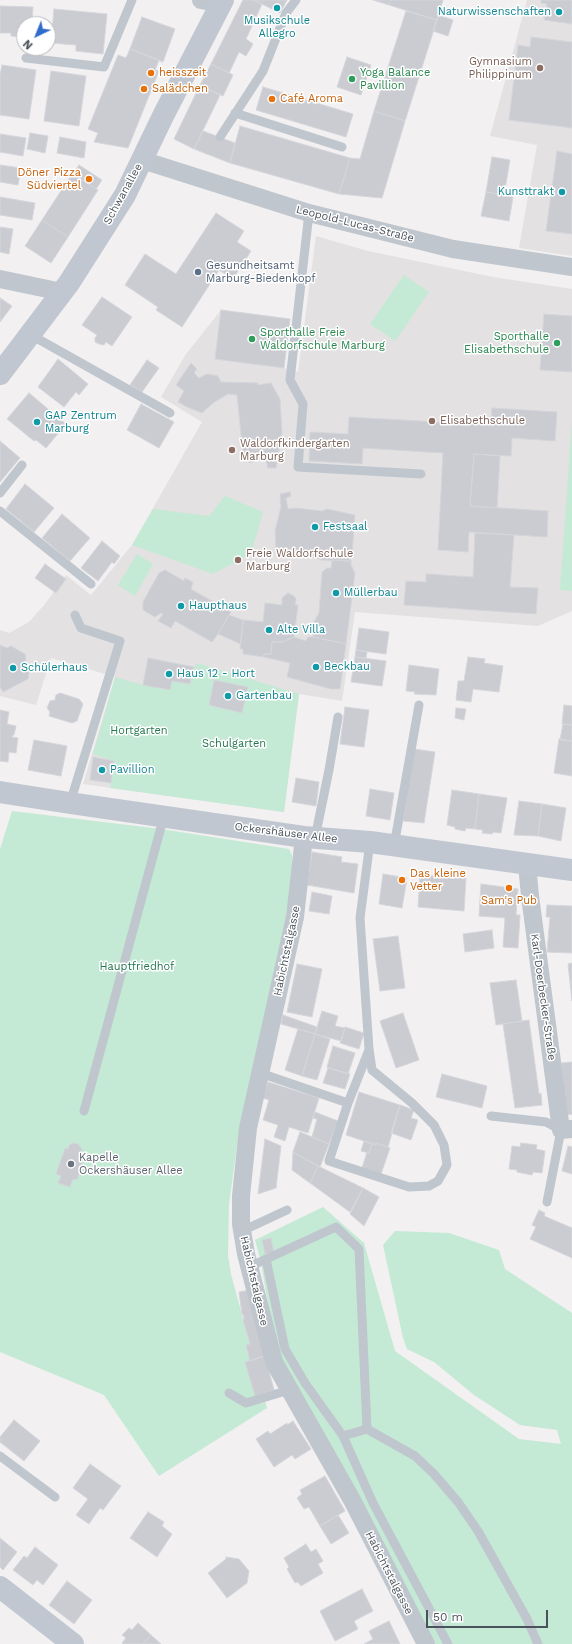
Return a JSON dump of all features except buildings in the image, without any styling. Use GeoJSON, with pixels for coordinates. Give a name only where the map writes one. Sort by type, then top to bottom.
{"type":"FeatureCollection","features":[{"type":"Feature","properties":{"kind":"street","name":"Schwanallee"},"geometry":{"type":"LineString","coordinates":[[0,374],[68,284],[125,195],[170,102],[215,1]]}},
{"type":"Feature","properties":{"kind":"street","name":"Leopold-Lucas-Straße"},"geometry":{"type":"LineString","coordinates":[[142,160],[309,213],[452,249],[572,267]]}},
{"type":"Feature","properties":{"kind":"street"},"geometry":{"type":"LineString","coordinates":[[0,278],[68,284]]}},
{"type":"Feature","properties":{"kind":"street","name":"Ockershäuser Allee"},"geometry":{"type":"LineString","coordinates":[[0,792],[309,837],[370,842],[572,870]]}},
{"type":"Feature","properties":{"kind":"street","name":"Habichtstalgasse"},"geometry":{"type":"LineString","coordinates":[[309,837],[295,916],[248,1128],[241,1196],[242,1231],[249,1267],[274,1362],[352,1500],[426,1644]]}},
{"type":"Feature","properties":{"kind":"street","name":"Karl-Doerbecker-Straße"},"geometry":{"type":"LineString","coordinates":[[527,864],[530,896],[566,1130]]}},
{"type":"Feature","properties":{"kind":"street"},"geometry":{"type":"LineString","coordinates":[[0,1587],[73,1644]]}},
{"type":"Feature","properties":{"kind":"lane"},"geometry":{"type":"LineString","coordinates":[[26,58],[104,67],[132,0]]}},
{"type":"Feature","properties":{"kind":"lane"},"geometry":{"type":"LineString","coordinates":[[220,137],[263,71],[286,13],[296,0]]}},
{"type":"Feature","properties":{"kind":"lane"},"geometry":{"type":"LineString","coordinates":[[235,114],[342,147]]}},
{"type":"Feature","properties":{"kind":"lane"},"geometry":{"type":"LineString","coordinates":[[309,213],[290,380],[303,404],[298,467],[421,474]]}},
{"type":"Feature","properties":{"kind":"lane"},"geometry":{"type":"LineString","coordinates":[[31,334],[170,413]]}},
{"type":"Feature","properties":{"kind":"lane"},"geometry":{"type":"LineString","coordinates":[[0,493],[22,466]]}},
{"type":"Feature","properties":{"kind":"lane"},"geometry":{"type":"LineString","coordinates":[[0,511],[91,584]]}},
{"type":"Feature","properties":{"kind":"lane"},"geometry":{"type":"LineString","coordinates":[[70,803],[120,642],[81,628],[75,615]]}},
{"type":"Feature","properties":{"kind":"lane"},"geometry":{"type":"LineString","coordinates":[[394,846],[419,705]]}},
{"type":"Feature","properties":{"kind":"lane"},"geometry":{"type":"LineString","coordinates":[[309,837],[338,717]]}},
{"type":"Feature","properties":{"kind":"lane"},"geometry":{"type":"LineString","coordinates":[[84,1111],[164,816]]}},
{"type":"Feature","properties":{"kind":"lane"},"geometry":{"type":"LineString","coordinates":[[369,1049],[348,1103],[329,1161],[409,1186],[429,1186],[438,1181],[447,1165],[444,1145],[434,1125],[412,1103],[372,1070],[369,1049],[360,918],[370,842]]}},
{"type":"Feature","properties":{"kind":"lane"},"geometry":{"type":"LineString","coordinates":[[260,1073],[348,1103]]}},
{"type":"Feature","properties":{"kind":"lane"},"geometry":{"type":"LineString","coordinates":[[491,1116],[546,1122],[566,1130],[547,1202]]}},
{"type":"Feature","properties":{"kind":"lane"},"geometry":{"type":"LineString","coordinates":[[242,1231],[287,1210]]}},
{"type":"Feature","properties":{"kind":"lane"},"geometry":{"type":"LineString","coordinates":[[249,1267],[336,1227],[359,1249],[367,1429]]}},
{"type":"Feature","properties":{"kind":"lane"},"geometry":{"type":"LineString","coordinates":[[266,1259],[285,1349],[305,1383],[343,1436],[373,1502],[448,1644]]}},
{"type":"Feature","properties":{"kind":"lane"},"geometry":{"type":"LineString","coordinates":[[229,1393],[246,1403],[289,1390]]}},
{"type":"Feature","properties":{"kind":"lane"},"geometry":{"type":"LineString","coordinates":[[343,1436],[367,1429],[415,1456],[434,1474],[458,1502],[478,1531],[527,1619],[538,1644]]}},
{"type":"Feature","properties":{"kind":"lane"},"geometry":{"type":"LineString","coordinates":[[0,1456],[55,1497]]}},
{"type":"Feature","properties":{"kind":"shaded area","name":"Gymnasium Philippinum"},"geometry":{"type":"Polygon","coordinates":[[[527,0],[572,0],[572,256],[519,248],[537,145],[490,136],[527,0]]]}},
{"type":"Feature","properties":{"kind":"shaded area"},"geometry":{"type":"Polygon","coordinates":[[[316,236],[368,251],[493,277],[572,289],[572,611],[538,626],[355,612],[342,701],[299,694],[284,812],[83,784],[115,677],[51,658],[36,705],[0,696],[0,630],[9,633],[29,622],[45,604],[66,575],[91,595],[132,545],[202,422],[161,397],[186,354],[221,310],[290,319],[284,368],[298,372],[316,236]]]}},
{"type":"Feature","properties":{"kind":"green space"},"geometry":{"type":"Polygon","coordinates":[[[404,275],[429,292],[395,341],[370,324],[404,275]]]}},
{"type":"Feature","properties":{"kind":"green space"},"geometry":{"type":"Polygon","coordinates":[[[572,419],[572,591],[560,590],[572,419]]]}},
{"type":"Feature","properties":{"kind":"green space"},"geometry":{"type":"Polygon","coordinates":[[[225,496],[263,512],[251,554],[213,574],[132,545],[153,509],[209,516],[225,496]]]}},
{"type":"Feature","properties":{"kind":"green space"},"geometry":{"type":"Polygon","coordinates":[[[137,554],[153,564],[135,596],[118,585],[137,554]]]}},
{"type":"Feature","properties":{"kind":"green space","name":"Schulgarten"},"geometry":{"type":"Polygon","coordinates":[[[197,663],[299,694],[284,812],[110,788],[114,761],[93,754],[115,677],[143,685],[170,690],[172,681],[190,684],[194,667],[197,663]]]}},
{"type":"Feature","properties":{"kind":"green space","name":"Hauptfriedhof"},"geometry":{"type":"Polygon","coordinates":[[[12,811],[161,829],[289,849],[292,855],[294,884],[240,1125],[229,1204],[228,1256],[231,1274],[267,1408],[159,1476],[104,1395],[0,1352],[0,849],[12,811]]]}},
{"type":"Feature","properties":{"kind":"green space"},"geometry":{"type":"Polygon","coordinates":[[[323,1207],[364,1243],[395,1351],[519,1439],[561,1444],[557,1430],[520,1425],[474,1395],[434,1362],[407,1349],[403,1338],[383,1245],[395,1231],[449,1233],[499,1250],[505,1269],[572,1313],[572,1644],[435,1644],[348,1476],[277,1359],[261,1262],[255,1240],[323,1207]]]}},
{"type":"Feature","properties":{"kind":"place","name":"Musikschule Allegro"},"geometry":{"type":"Point","coordinates":[277,8]}},
{"type":"Feature","properties":{"kind":"place","name":"Naturwissenschaften"},"geometry":{"type":"Point","coordinates":[559,12]}},
{"type":"Feature","properties":{"kind":"place","name":"Gymnasium Philippinum"},"geometry":{"type":"Point","coordinates":[540,68]}},
{"type":"Feature","properties":{"kind":"place","name":"heisszeit"},"geometry":{"type":"Point","coordinates":[151,73]}},
{"type":"Feature","properties":{"kind":"place","name":"Yoga Balance Pavillion"},"geometry":{"type":"Point","coordinates":[352,79]}},
{"type":"Feature","properties":{"kind":"place","name":"Salädchen"},"geometry":{"type":"Point","coordinates":[144,89]}},
{"type":"Feature","properties":{"kind":"place","name":"Café Aroma"},"geometry":{"type":"Point","coordinates":[272,99]}},
{"type":"Feature","properties":{"kind":"place","name":"Döner Pizza Südviertel"},"geometry":{"type":"Point","coordinates":[89,179]}},
{"type":"Feature","properties":{"kind":"place","name":"Kunsttrakt"},"geometry":{"type":"Point","coordinates":[562,192]}},
{"type":"Feature","properties":{"kind":"place","name":"Gesundheitsamt Marburg-Biedenkopf"},"geometry":{"type":"Point","coordinates":[198,272]}},
{"type":"Feature","properties":{"kind":"place","name":"Sporthalle Freie Waldorfschule Marburg"},"geometry":{"type":"Point","coordinates":[252,339]}},
{"type":"Feature","properties":{"kind":"place","name":"Sporthalle Elisabethschule"},"geometry":{"type":"Point","coordinates":[557,343]}},
{"type":"Feature","properties":{"kind":"place","name":"Elisabethschule"},"geometry":{"type":"Point","coordinates":[432,421]}},
{"type":"Feature","properties":{"kind":"place","name":"GAP Zentrum Marburg"},"geometry":{"type":"Point","coordinates":[37,422]}},
{"type":"Feature","properties":{"kind":"place","name":"Waldorfkindergarten Marburg"},"geometry":{"type":"Point","coordinates":[232,450]}},
{"type":"Feature","properties":{"kind":"place","name":"Festsaal"},"geometry":{"type":"Point","coordinates":[315,527]}},
{"type":"Feature","properties":{"kind":"place","name":"Freie Waldorfschule Marburg"},"geometry":{"type":"Point","coordinates":[238,560]}},
{"type":"Feature","properties":{"kind":"place","name":"Müllerbau"},"geometry":{"type":"Point","coordinates":[336,593]}},
{"type":"Feature","properties":{"kind":"place","name":"Haupthaus"},"geometry":{"type":"Point","coordinates":[181,606]}},
{"type":"Feature","properties":{"kind":"place","name":"Alte Villa"},"geometry":{"type":"Point","coordinates":[269,630]}},
{"type":"Feature","properties":{"kind":"place","name":"Beckbau"},"geometry":{"type":"Point","coordinates":[316,667]}},
{"type":"Feature","properties":{"kind":"place","name":"Schülerhaus"},"geometry":{"type":"Point","coordinates":[13,668]}},
{"type":"Feature","properties":{"kind":"place","name":"Haus 12 - Hort"},"geometry":{"type":"Point","coordinates":[169,674]}},
{"type":"Feature","properties":{"kind":"place","name":"Gartenbau"},"geometry":{"type":"Point","coordinates":[228,696]}},
{"type":"Feature","properties":{"kind":"place","name":"Pavillion"},"geometry":{"type":"Point","coordinates":[102,770]}},
{"type":"Feature","properties":{"kind":"place","name":"Das kleine Vetter"},"geometry":{"type":"Point","coordinates":[402,880]}},
{"type":"Feature","properties":{"kind":"place","name":"Sam's Pub"},"geometry":{"type":"Point","coordinates":[509,888]}},
{"type":"Feature","properties":{"kind":"place","name":"Kapelle Ockershäuser Allee"},"geometry":{"type":"Point","coordinates":[71,1164]}},
{"type":"Feature","properties":{"kind":"park label","name":"Hortgarten"},"geometry":{"type":"Point","coordinates":[139,731]}}]}
